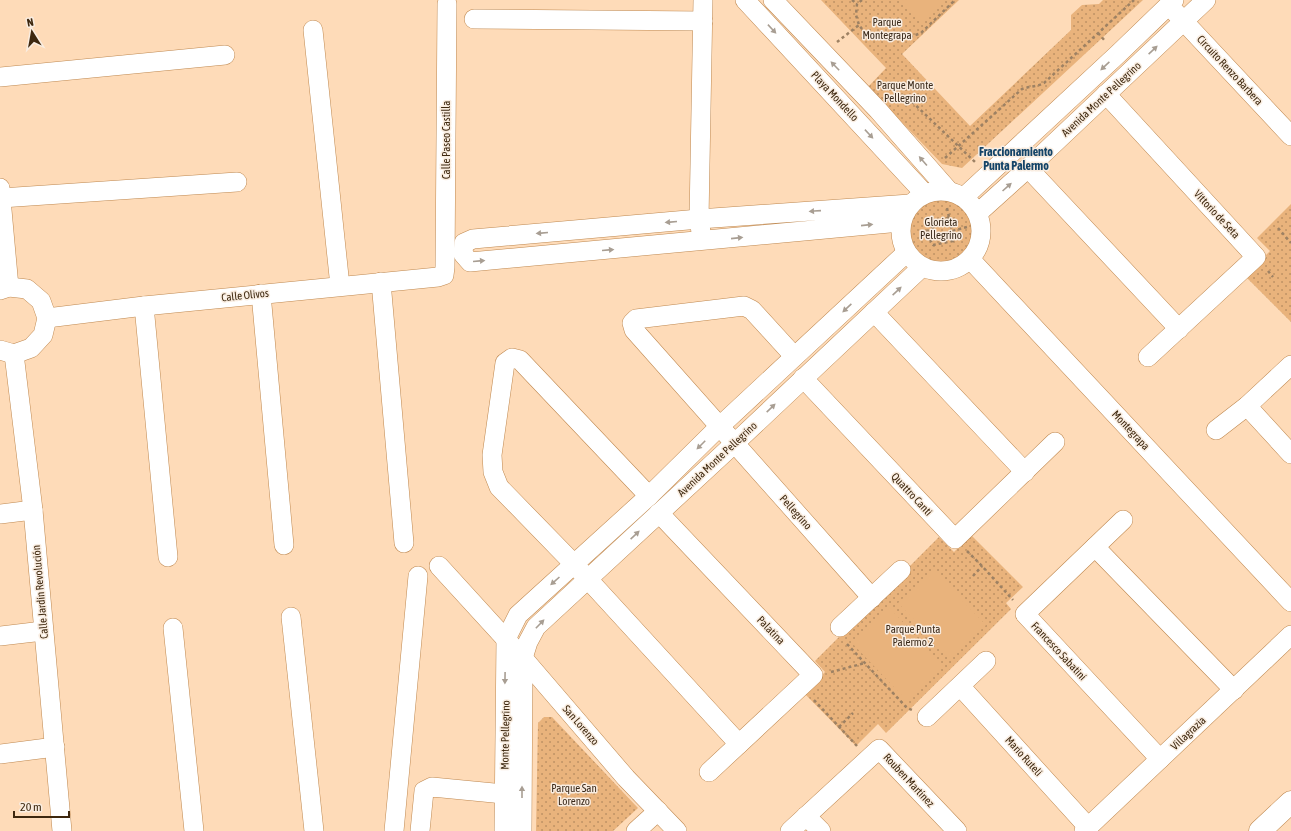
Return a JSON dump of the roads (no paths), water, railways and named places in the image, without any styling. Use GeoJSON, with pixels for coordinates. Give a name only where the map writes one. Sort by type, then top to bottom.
{"type":"FeatureCollection","features":[{"type":"Feature","properties":{"kind":"street"},"geometry":{"type":"LineString","coordinates":[[702,241],[699,219],[703,0]]}},
{"type":"Feature","properties":{"kind":"street","name":"Playa Mondello"},"geometry":{"type":"LineString","coordinates":[[745,0],[798,57],[917,198]]}},
{"type":"Feature","properties":{"kind":"street","name":"Playa Mondello"},"geometry":{"type":"LineString","coordinates":[[773,0],[878,110],[931,171],[980,218]]}},
{"type":"Feature","properties":{"kind":"street","name":"Avenida Monte Pellegrino"},"geometry":{"type":"LineString","coordinates":[[980,218],[1028,168],[1206,0]]}},
{"type":"Feature","properties":{"kind":"street","name":"Avenida Monte Pellegrino"},"geometry":{"type":"LineString","coordinates":[[955,193],[989,174],[1171,2]]}},
{"type":"Feature","properties":{"kind":"street","name":"Circuito Renzo Barbera"},"geometry":{"type":"LineString","coordinates":[[1171,2],[1184,21],[1291,136]]}},
{"type":"Feature","properties":{"kind":"street","name":"Calle Paseo Castilla"},"geometry":{"type":"LineString","coordinates":[[444,275],[447,4]]}},
{"type":"Feature","properties":{"kind":"street"},"geometry":{"type":"LineString","coordinates":[[474,19],[703,21]]}},
{"type":"Feature","properties":{"kind":"street"},"geometry":{"type":"LineString","coordinates":[[313,30],[340,286]]}},
{"type":"Feature","properties":{"kind":"street"},"geometry":{"type":"LineString","coordinates":[[798,57],[818,48]]}},
{"type":"Feature","properties":{"kind":"street"},"geometry":{"type":"LineString","coordinates":[[0,77],[225,55]]}},
{"type":"Feature","properties":{"kind":"street","name":"Vittorio de Seta"},"geometry":{"type":"LineString","coordinates":[[1106,94],[1256,257],[1148,357]]}},
{"type":"Feature","properties":{"kind":"street"},"geometry":{"type":"LineString","coordinates":[[1028,168],[1178,329]]}},
{"type":"Feature","properties":{"kind":"street"},"geometry":{"type":"LineString","coordinates":[[7,352],[31,348],[43,336],[47,318],[41,301],[27,289],[4,288],[1,214],[237,182]]}},
{"type":"Feature","properties":{"kind":"street"},"geometry":{"type":"LineString","coordinates":[[900,222],[470,262],[463,254],[464,243],[472,239],[699,219],[955,193]]}},
{"type":"Feature","properties":{"kind":"street"},"geometry":{"type":"LineString","coordinates":[[917,198],[900,222],[900,238],[906,253],[922,267],[938,271],[956,268],[970,259],[978,248],[981,237],[980,218]]}},
{"type":"Feature","properties":{"kind":"street","name":"Avenida Monte Pellegrino"},"geometry":{"type":"LineString","coordinates":[[506,639],[518,615],[649,496],[794,356],[906,253]]}},
{"type":"Feature","properties":{"kind":"street","name":"Montegrapa"},"geometry":{"type":"LineString","coordinates":[[970,259],[1291,602]]}},
{"type":"Feature","properties":{"kind":"street","name":"Avenida Monte Pellegrino"},"geometry":{"type":"LineString","coordinates":[[524,658],[528,642],[536,627],[922,267]]}},
{"type":"Feature","properties":{"kind":"street","name":"Calle Olivos"},"geometry":{"type":"LineString","coordinates":[[47,318],[144,306],[438,277],[444,275]]}},
{"type":"Feature","properties":{"kind":"street"},"geometry":{"type":"LineString","coordinates":[[381,282],[404,543]]}},
{"type":"Feature","properties":{"kind":"street"},"geometry":{"type":"LineString","coordinates":[[261,294],[284,545]]}},
{"type":"Feature","properties":{"kind":"street"},"geometry":{"type":"LineString","coordinates":[[144,306],[168,557]]}},
{"type":"Feature","properties":{"kind":"street","name":"Pellegrino"},"geometry":{"type":"LineString","coordinates":[[794,356],[752,310],[744,306],[636,319],[632,323],[634,330],[872,598]]}},
{"type":"Feature","properties":{"kind":"street"},"geometry":{"type":"LineString","coordinates":[[874,312],[1024,472],[1055,442]]}},
{"type":"Feature","properties":{"kind":"street","name":"Calle Jardín Revolución"},"geometry":{"type":"LineString","coordinates":[[7,352],[33,510],[62,831]]}},
{"type":"Feature","properties":{"kind":"street"},"geometry":{"type":"LineString","coordinates":[[649,496],[520,360],[512,358],[505,363],[492,455],[494,472],[499,487],[574,564],[739,744],[709,772]]}},
{"type":"Feature","properties":{"kind":"street"},"geometry":{"type":"LineString","coordinates":[[1216,430],[1247,406],[1291,364]]}},
{"type":"Feature","properties":{"kind":"street","name":"Quattro Canti"},"geometry":{"type":"LineString","coordinates":[[803,378],[955,539],[1024,472]]}},
{"type":"Feature","properties":{"kind":"street"},"geometry":{"type":"LineString","coordinates":[[1247,406],[1291,454]]}},
{"type":"Feature","properties":{"kind":"street"},"geometry":{"type":"LineString","coordinates":[[0,514],[33,510]]}},
{"type":"Feature","properties":{"kind":"street","name":"Palatina"},"geometry":{"type":"LineString","coordinates":[[659,512],[807,680],[739,744]]}},
{"type":"Feature","properties":{"kind":"street","name":"Francesco Sabatini"},"geometry":{"type":"LineString","coordinates":[[1123,520],[1025,614],[1160,759]]}},
{"type":"Feature","properties":{"kind":"street"},"geometry":{"type":"LineString","coordinates":[[1095,547],[1234,690]]}},
{"type":"Feature","properties":{"kind":"street","name":"San Lorenzo"},"geometry":{"type":"LineString","coordinates":[[439,566],[524,658],[626,778],[677,831]]}},
{"type":"Feature","properties":{"kind":"street"},"geometry":{"type":"LineString","coordinates":[[840,627],[901,570]]}},
{"type":"Feature","properties":{"kind":"street"},"geometry":{"type":"LineString","coordinates":[[394,831],[418,576]]}},
{"type":"Feature","properties":{"kind":"street"},"geometry":{"type":"LineString","coordinates":[[291,617],[314,831]]}},
{"type":"Feature","properties":{"kind":"street"},"geometry":{"type":"LineString","coordinates":[[173,628],[194,831]]}},
{"type":"Feature","properties":{"kind":"street"},"geometry":{"type":"LineString","coordinates":[[0,636],[43,631]]}},
{"type":"Feature","properties":{"kind":"street","name":"Villagrazia"},"geometry":{"type":"LineString","coordinates":[[1086,829],[1291,636]]}},
{"type":"Feature","properties":{"kind":"street","name":"Monte Pellegrino"},"geometry":{"type":"LineString","coordinates":[[504,831],[506,639]]}},
{"type":"Feature","properties":{"kind":"street","name":"Monte Pellegrino"},"geometry":{"type":"LineString","coordinates":[[522,831],[524,658]]}},
{"type":"Feature","properties":{"kind":"street"},"geometry":{"type":"LineString","coordinates":[[927,717],[986,661]]}},
{"type":"Feature","properties":{"kind":"street","name":"Mario Ruteli"},"geometry":{"type":"LineString","coordinates":[[960,686],[1086,829]]}},
{"type":"Feature","properties":{"kind":"street"},"geometry":{"type":"LineString","coordinates":[[0,754],[55,748]]}},
{"type":"Feature","properties":{"kind":"street","name":"Rouben Martínez"},"geometry":{"type":"LineString","coordinates":[[790,831],[879,749],[957,831]]}},
{"type":"Feature","properties":{"kind":"street"},"geometry":{"type":"LineString","coordinates":[[420,831],[424,791],[432,787],[504,794]]}},
{"type":"Feature","properties":{"kind":"street"},"geometry":{"type":"LineString","coordinates":[[1260,831],[1291,802]]}},
{"type":"Feature","properties":{"kind":"street"},"geometry":{"type":"LineString","coordinates":[[636,831],[658,811]]}},
{"type":"Feature","properties":{"kind":"street"},"geometry":{"type":"LineString","coordinates":[[806,816],[821,831]]}},
{"type":"Feature","properties":{"kind":"district","name":"Fraccionamiento Punta Palermo"},"geometry":{"type":"Point","coordinates":[1016,159]}},
{"type":"Feature","properties":{"kind":"park label","name":"Parque Montegrapa"},"geometry":{"type":"Point","coordinates":[887,28]}},
{"type":"Feature","properties":{"kind":"park label","name":"Parque Monte Pellegrino"},"geometry":{"type":"Point","coordinates":[905,91]}},
{"type":"Feature","properties":{"kind":"park label","name":"Glorieta Pellegrino"},"geometry":{"type":"Point","coordinates":[941,228]}},
{"type":"Feature","properties":{"kind":"park label","name":"Parque Punta Palermo 2"},"geometry":{"type":"Point","coordinates":[913,635]}},
{"type":"Feature","properties":{"kind":"park label","name":"Parque San Lorenzo"},"geometry":{"type":"Point","coordinates":[574,794]}}]}
